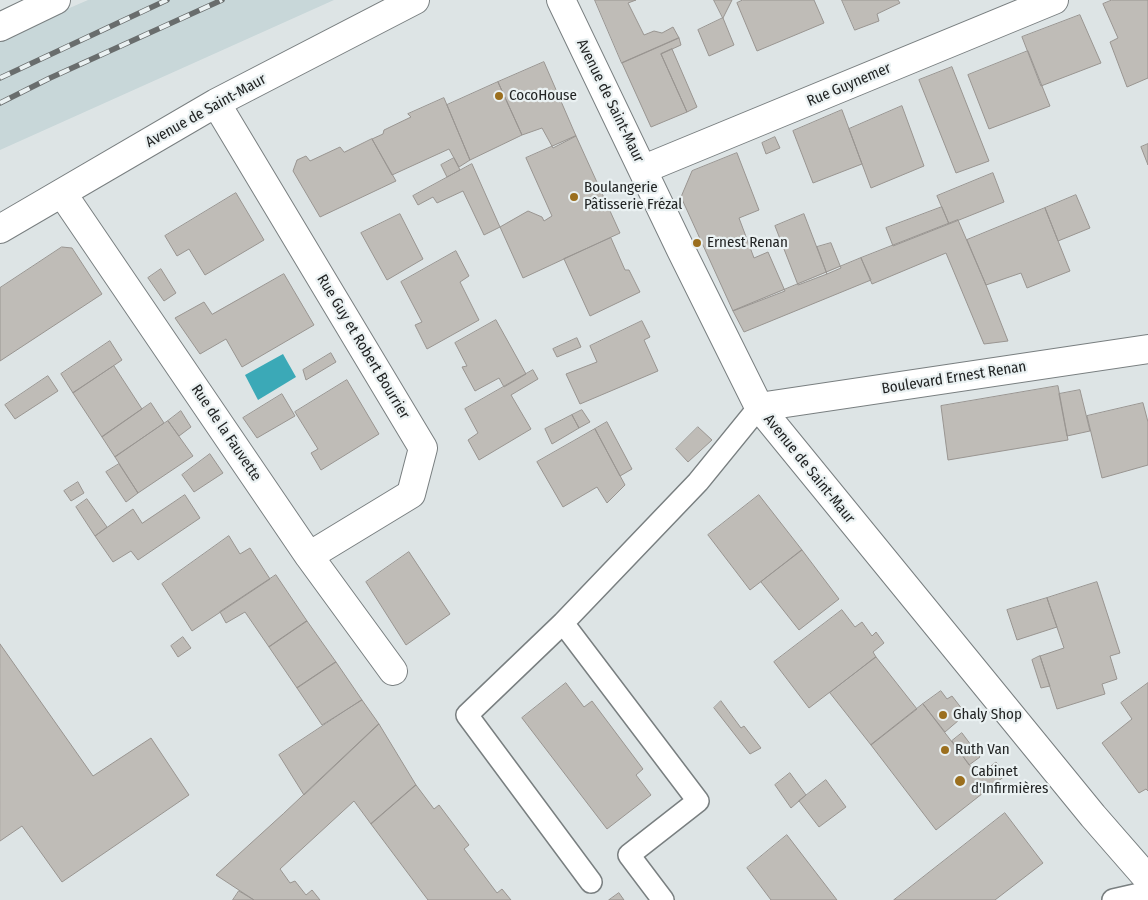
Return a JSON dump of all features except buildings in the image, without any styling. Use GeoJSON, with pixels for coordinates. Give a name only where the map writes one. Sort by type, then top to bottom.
{"type":"FeatureCollection","features":[{"type":"Feature","properties":{"kind":"street"},"geometry":{"type":"LineString","coordinates":[[0,27],[56,0]]}},
{"type":"Feature","properties":{"kind":"street","name":"Avenue de Saint-Maur"},"geometry":{"type":"LineString","coordinates":[[0,229],[216,103],[415,0]]}},
{"type":"Feature","properties":{"kind":"street","name":"Avenue de Saint-Maur"},"geometry":{"type":"LineString","coordinates":[[561,0],[759,407],[1093,816],[1148,879]]}},
{"type":"Feature","properties":{"kind":"street","name":"Rue Guynemer"},"geometry":{"type":"LineString","coordinates":[[644,169],[1054,0]]}},
{"type":"Feature","properties":{"kind":"street","name":"Rue Guy et Robert Bourrier"},"geometry":{"type":"LineString","coordinates":[[216,103],[423,448],[411,494],[309,556]]}},
{"type":"Feature","properties":{"kind":"street","name":"Rue de la Fauvette"},"geometry":{"type":"LineString","coordinates":[[62,193],[309,556],[393,671]]}},
{"type":"Feature","properties":{"kind":"street","name":"Boulevard Ernest Renan"},"geometry":{"type":"LineString","coordinates":[[759,407],[1148,349]]}},
{"type":"Feature","properties":{"kind":"lane"},"geometry":{"type":"LineString","coordinates":[[591,882],[466,715],[563,623],[698,482],[759,407]]}},
{"type":"Feature","properties":{"kind":"lane"},"geometry":{"type":"LineString","coordinates":[[563,623],[698,801],[629,854],[663,900]]}},
{"type":"Feature","properties":{"kind":"lane"},"geometry":{"type":"LineString","coordinates":[[1113,900],[1148,892]]}},
{"type":"Feature","properties":{"kind":"shaded area"},"geometry":{"type":"Polygon","coordinates":[[[88,0],[334,0],[0,150],[0,38],[88,0]]]}},
{"type":"Feature","properties":{"kind":"water"},"geometry":{"type":"Polygon","coordinates":[[[283,354],[296,377],[258,400],[245,375],[283,354]]]}},
{"type":"Feature","properties":{"kind":"railway"},"geometry":{"type":"LineString","coordinates":[[0,78],[167,0]]}},
{"type":"Feature","properties":{"kind":"railway"},"geometry":{"type":"LineString","coordinates":[[0,103],[50,78],[222,0]]}},
{"type":"Feature","properties":{"kind":"place","name":"CocoHouse"},"geometry":{"type":"Point","coordinates":[499,96]}},
{"type":"Feature","properties":{"kind":"place","name":"Boulangerie Pâtisserie Frézal"},"geometry":{"type":"Point","coordinates":[574,197]}},
{"type":"Feature","properties":{"kind":"place","name":"Ernest Renan"},"geometry":{"type":"Point","coordinates":[697,243]}},
{"type":"Feature","properties":{"kind":"place","name":"Ghaly Shop"},"geometry":{"type":"Point","coordinates":[943,715]}},
{"type":"Feature","properties":{"kind":"place","name":"Ruth Van"},"geometry":{"type":"Point","coordinates":[945,750]}},
{"type":"Feature","properties":{"kind":"place","name":"Cabinet d'Infirmières"},"geometry":{"type":"Point","coordinates":[960,781]}}]}
